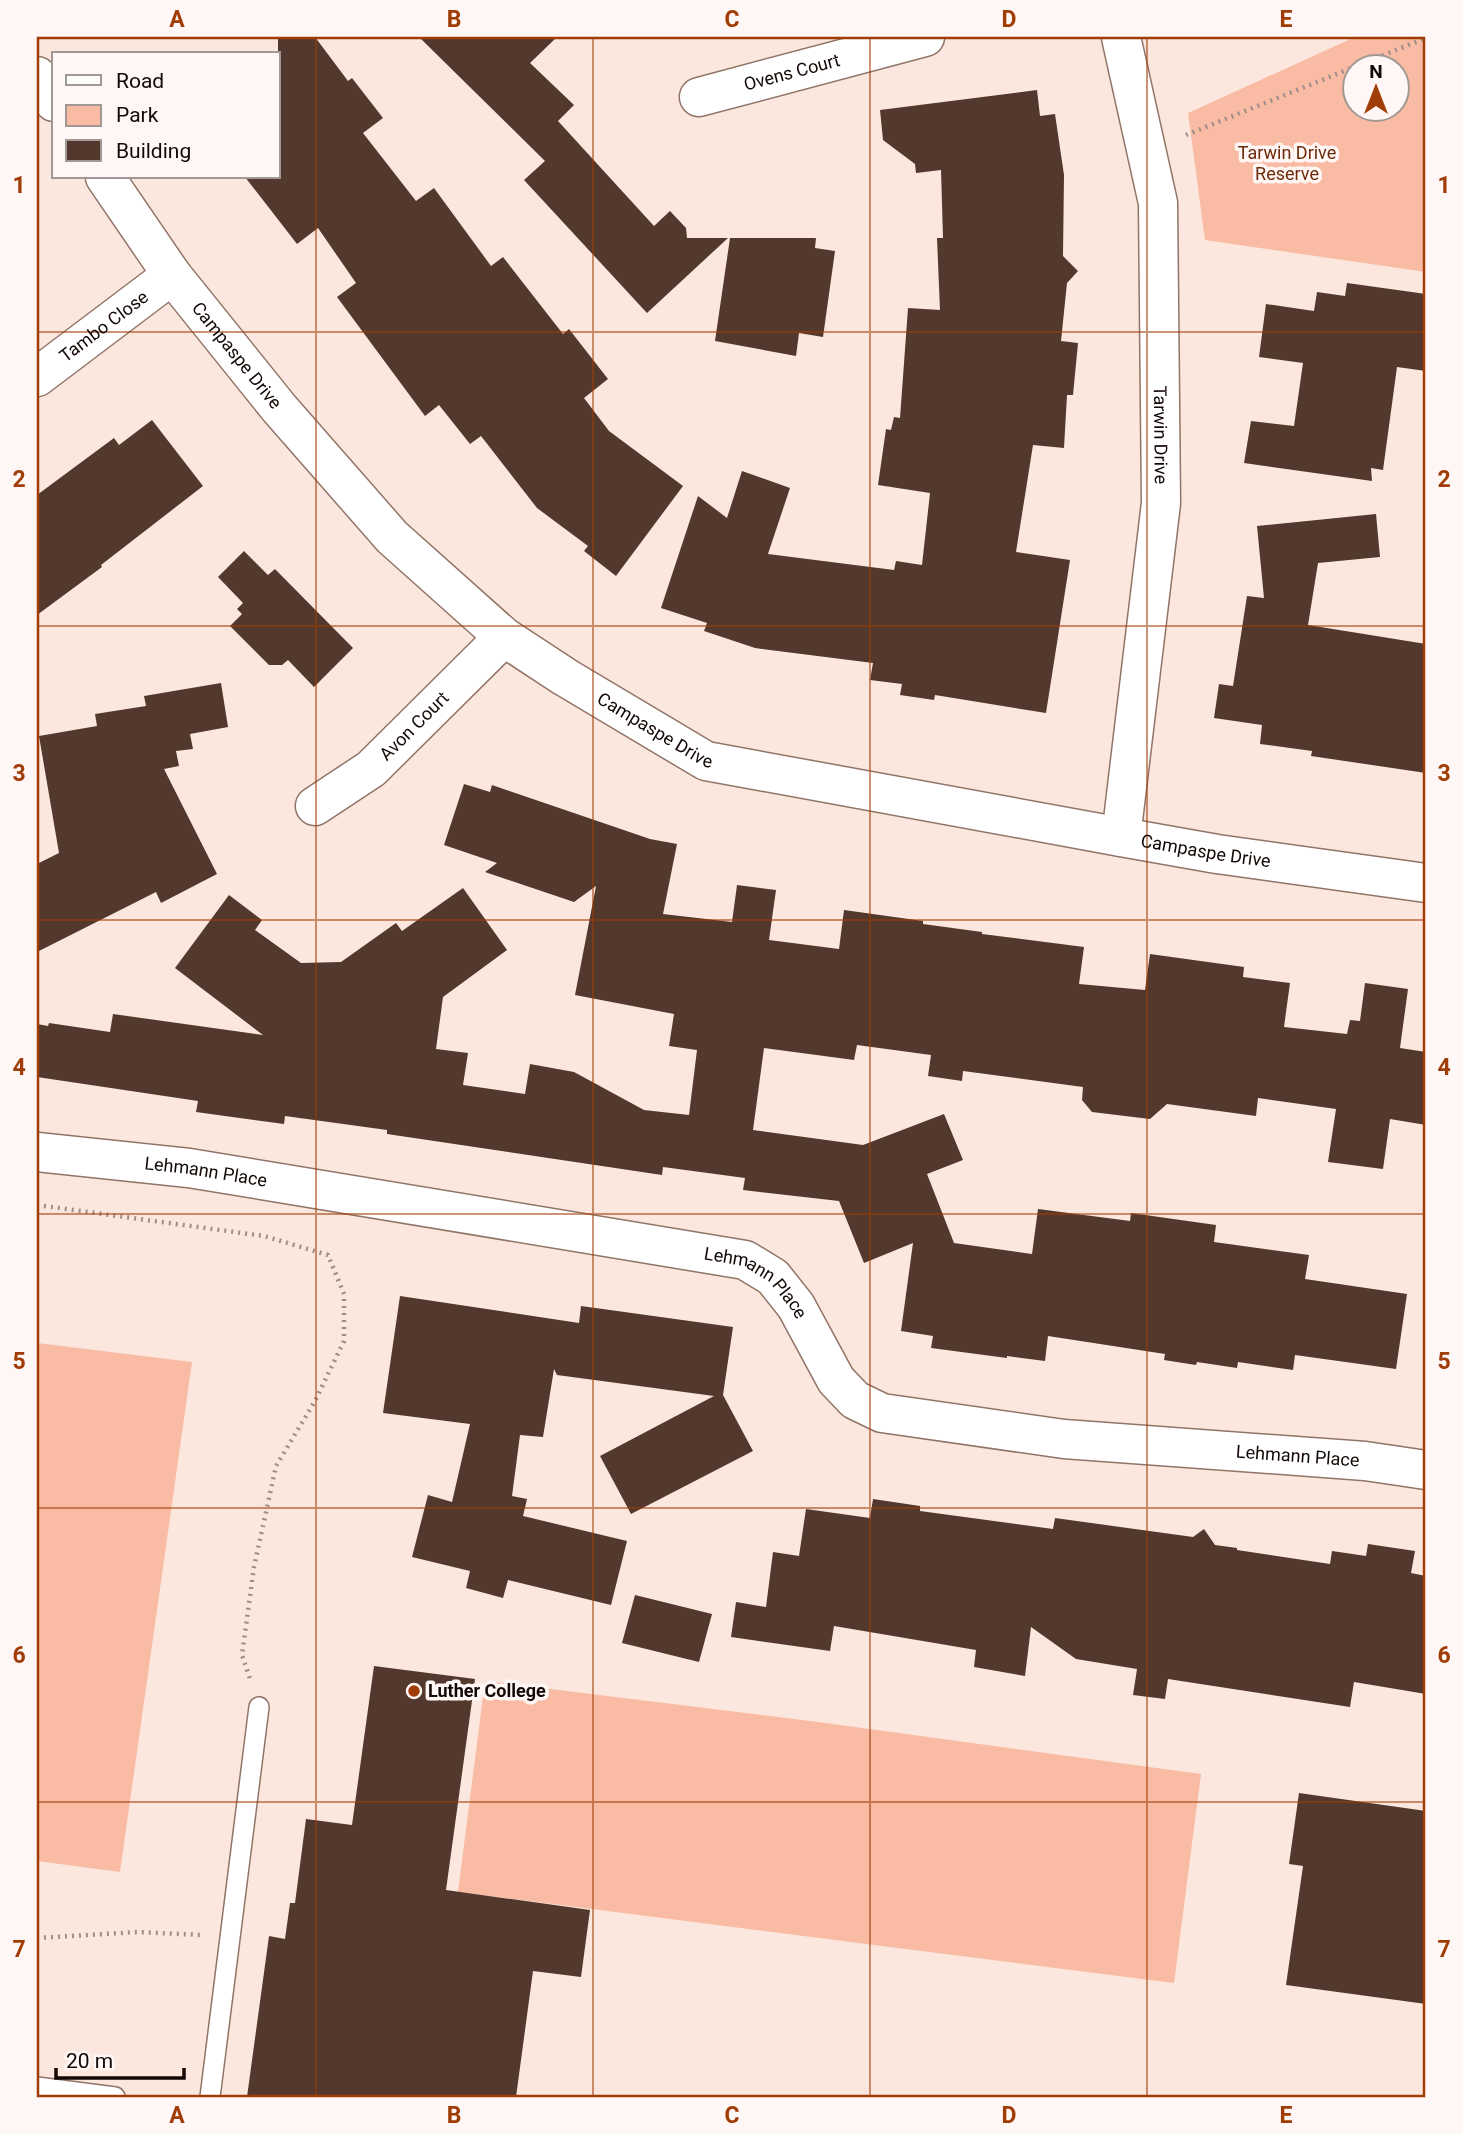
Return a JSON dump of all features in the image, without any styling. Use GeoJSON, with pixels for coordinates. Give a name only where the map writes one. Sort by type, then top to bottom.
{"type":"FeatureCollection","features":[{"type":"Feature","properties":{"kind":"street","name":"Ovens Court"},"geometry":{"type":"LineString","coordinates":[[699,96],[925,37]]}},
{"type":"Feature","properties":{"kind":"street","name":"Tarwin Drive"},"geometry":{"type":"LineString","coordinates":[[1121,37],[1158,203],[1161,503],[1121,837]]}},
{"type":"Feature","properties":{"kind":"street"},"geometry":{"type":"LineString","coordinates":[[37,76],[52,99]]}},
{"type":"Feature","properties":{"kind":"street","name":"Campaspe Drive"},"geometry":{"type":"LineString","coordinates":[[106,178],[172,275],[279,408],[392,537],[504,637],[565,677],[706,761],[1217,854],[1426,883]]}},
{"type":"Feature","properties":{"kind":"street","name":"Tambo Close"},"geometry":{"type":"LineString","coordinates":[[37,377],[172,275]]}},
{"type":"Feature","properties":{"kind":"street","name":"Avon Court"},"geometry":{"type":"LineString","coordinates":[[314,806],[371,769],[504,637]]}},
{"type":"Feature","properties":{"kind":"street","name":"Lehmann Place"},"geometry":{"type":"LineString","coordinates":[[37,1152],[189,1168],[745,1260],[773,1277],[796,1306],[836,1380],[855,1400],[883,1413],[1064,1440],[1365,1461],[1426,1470]]}},
{"type":"Feature","properties":{"kind":"lane"},"geometry":{"type":"LineString","coordinates":[[210,2097],[259,1707]]}},
{"type":"Feature","properties":{"kind":"lane"},"geometry":{"type":"LineString","coordinates":[[37,2087],[115,2097]]}},
{"type":"Feature","properties":{"kind":"path"},"geometry":{"type":"LineString","coordinates":[[1392,52],[1426,38]]}},
{"type":"Feature","properties":{"kind":"path"},"geometry":{"type":"LineString","coordinates":[[1146,151],[1340,73]]}},
{"type":"Feature","properties":{"kind":"path"},"geometry":{"type":"LineString","coordinates":[[37,1205],[264,1236],[328,1255],[344,1294],[344,1341],[314,1401],[276,1466],[254,1567],[242,1654],[259,1707]]}},
{"type":"Feature","properties":{"kind":"path"},"geometry":{"type":"LineString","coordinates":[[37,1938],[138,1932],[230,1937]]}},
{"type":"Feature","properties":{"kind":"green space","name":"Tarwin Drive Reserve"},"geometry":{"type":"Polygon","coordinates":[[[1355,37],[1426,37],[1426,272],[1205,240],[1188,113],[1355,37]]]}},
{"type":"Feature","properties":{"kind":"green space"},"geometry":{"type":"Polygon","coordinates":[[[37,1343],[192,1362],[120,1872],[37,1861],[37,1343]]]}},
{"type":"Feature","properties":{"kind":"green space"},"geometry":{"type":"Polygon","coordinates":[[[485,1681],[818,1722],[1201,1774],[1174,1983],[458,1892],[485,1681]]]}},
{"type":"Feature","properties":{"kind":"building"},"geometry":{"type":"Polygon","coordinates":[[[278,37],[315,37],[348,81],[352,78],[383,118],[363,133],[416,201],[434,188],[491,266],[503,257],[563,334],[569,329],[608,379],[584,398],[609,431],[683,486],[616,576],[584,551],[588,546],[537,508],[481,436],[470,444],[439,405],[425,416],[337,297],[356,283],[318,228],[297,244],[246,178],[280,178],[278,37]]]}},
{"type":"Feature","properties":{"kind":"building"},"geometry":{"type":"Polygon","coordinates":[[[419,37],[557,37],[530,63],[574,105],[558,121],[654,226],[670,211],[686,228],[687,238],[728,238],[647,313],[524,180],[545,161],[419,37]]]}},
{"type":"Feature","properties":{"kind":"building"},"geometry":{"type":"Polygon","coordinates":[[[1037,90],[1040,116],[1055,114],[1064,175],[1063,256],[1078,271],[1067,283],[1061,341],[1078,343],[1073,395],[1067,395],[1064,448],[1033,445],[1016,552],[1070,560],[1046,713],[935,695],[934,700],[900,695],[902,684],[870,680],[873,663],[755,648],[704,631],[707,623],[661,608],[698,496],[727,518],[742,471],[790,488],[768,554],[894,570],[896,561],[922,565],[930,493],[878,485],[886,429],[891,430],[894,417],[900,418],[908,308],[940,310],[937,238],[943,238],[941,170],[916,173],[915,164],[883,140],[880,110],[1037,90]]]}},
{"type":"Feature","properties":{"kind":"building"},"geometry":{"type":"Polygon","coordinates":[[[730,238],[816,238],[815,248],[835,251],[823,337],[799,333],[796,356],[715,341],[730,238]]]}},
{"type":"Feature","properties":{"kind":"building"},"geometry":{"type":"Polygon","coordinates":[[[1347,283],[1426,294],[1426,371],[1397,367],[1383,470],[1371,468],[1372,481],[1244,463],[1251,421],[1294,426],[1303,363],[1259,357],[1266,304],[1314,311],[1317,292],[1345,296],[1347,283]]]}},
{"type":"Feature","properties":{"kind":"building"},"geometry":{"type":"Polygon","coordinates":[[[152,420],[203,486],[37,615],[37,495],[114,438],[119,445],[152,420]]]}},
{"type":"Feature","properties":{"kind":"building"},"geometry":{"type":"Polygon","coordinates":[[[1376,514],[1380,557],[1318,563],[1308,625],[1426,644],[1426,773],[1311,756],[1312,751],[1260,744],[1262,725],[1214,718],[1219,684],[1233,686],[1247,596],[1264,598],[1257,526],[1376,514]]]}},
{"type":"Feature","properties":{"kind":"building"},"geometry":{"type":"Polygon","coordinates":[[[244,551],[268,575],[275,569],[353,648],[314,687],[288,660],[282,665],[269,665],[230,626],[242,614],[237,609],[243,603],[218,577],[244,551]]]}},
{"type":"Feature","properties":{"kind":"building"},"geometry":{"type":"Polygon","coordinates":[[[221,683],[228,727],[190,734],[193,749],[176,751],[179,766],[164,769],[217,874],[161,903],[156,892],[37,952],[37,864],[59,853],[39,736],[97,726],[95,714],[146,706],[144,696],[221,683]]]}},
{"type":"Feature","properties":{"kind":"building"},"geometry":{"type":"Polygon","coordinates":[[[464,784],[490,792],[492,785],[650,839],[677,844],[663,914],[732,922],[737,885],[776,890],[769,940],[839,949],[844,910],[923,921],[923,924],[982,934],[1084,947],[1079,984],[1145,990],[1150,954],[1244,967],[1243,977],[1290,983],[1284,1027],[1347,1034],[1350,1020],[1360,1021],[1365,983],[1408,989],[1400,1048],[1426,1052],[1426,1125],[1390,1119],[1383,1169],[1328,1162],[1336,1109],[1258,1098],[1256,1116],[1167,1104],[1150,1119],[1092,1112],[1082,1100],[1083,1087],[963,1071],[962,1081],[928,1076],[931,1055],[857,1045],[854,1060],[764,1048],[753,1130],[863,1145],[944,1114],[963,1160],[927,1174],[954,1243],[1032,1254],[1038,1209],[1130,1221],[1131,1213],[1216,1225],[1214,1242],[1309,1255],[1305,1279],[1407,1294],[1396,1369],[1295,1355],[1293,1370],[1238,1362],[1237,1368],[1197,1362],[1196,1365],[1164,1360],[1165,1354],[1048,1336],[1045,1361],[931,1348],[933,1336],[901,1331],[913,1243],[864,1263],[839,1201],[743,1190],[745,1178],[663,1167],[662,1175],[285,1116],[284,1124],[196,1112],[198,1101],[37,1077],[37,1024],[48,1026],[49,1023],[110,1032],[113,1014],[263,1035],[175,968],[229,895],[262,920],[255,930],[301,963],[341,962],[396,923],[402,931],[463,888],[507,950],[443,997],[436,1049],[468,1053],[463,1085],[525,1094],[530,1064],[574,1072],[644,1110],[689,1115],[697,1050],[669,1046],[674,1014],[575,995],[596,886],[574,902],[485,872],[497,863],[444,845],[464,784]]]}},
{"type":"Feature","properties":{"kind":"building"},"geometry":{"type":"Polygon","coordinates":[[[400,1296],[579,1323],[581,1306],[733,1327],[723,1395],[753,1451],[631,1514],[600,1456],[714,1396],[557,1375],[554,1369],[543,1437],[520,1435],[512,1496],[527,1499],[523,1516],[627,1541],[611,1605],[508,1580],[503,1598],[466,1588],[470,1571],[412,1557],[428,1495],[452,1502],[470,1424],[383,1413],[400,1296]]]}},
{"type":"Feature","properties":{"kind":"building"},"geometry":{"type":"Polygon","coordinates":[[[873,1499],[920,1506],[920,1511],[1053,1529],[1055,1518],[1193,1537],[1204,1529],[1215,1545],[1330,1564],[1332,1551],[1366,1556],[1368,1544],[1415,1551],[1411,1573],[1426,1576],[1426,1694],[1354,1682],[1350,1707],[1168,1679],[1165,1699],[1133,1695],[1137,1669],[1076,1659],[1031,1627],[1025,1676],[974,1667],[976,1650],[834,1626],[830,1651],[731,1637],[736,1602],[766,1607],[773,1552],[799,1556],[806,1509],[870,1518],[873,1499]]]}},
{"type":"Feature","properties":{"kind":"building"},"geometry":{"type":"Polygon","coordinates":[[[635,1595],[712,1614],[699,1662],[622,1643],[635,1595]]]}},
{"type":"Feature","properties":{"kind":"building"},"geometry":{"type":"Polygon","coordinates":[[[374,1666],[475,1679],[446,1890],[590,1910],[581,1977],[533,1971],[516,2097],[247,2097],[269,1936],[285,1939],[290,1903],[295,1903],[306,1819],[352,1825],[374,1666]]]}},
{"type":"Feature","properties":{"kind":"building"},"geometry":{"type":"Polygon","coordinates":[[[1299,1793],[1426,1811],[1426,2004],[1286,1985],[1303,1866],[1289,1864],[1299,1793]]]}},
{"type":"Feature","properties":{"kind":"place","name":"Luther College"},"geometry":{"type":"Point","coordinates":[414,1691]}}]}
